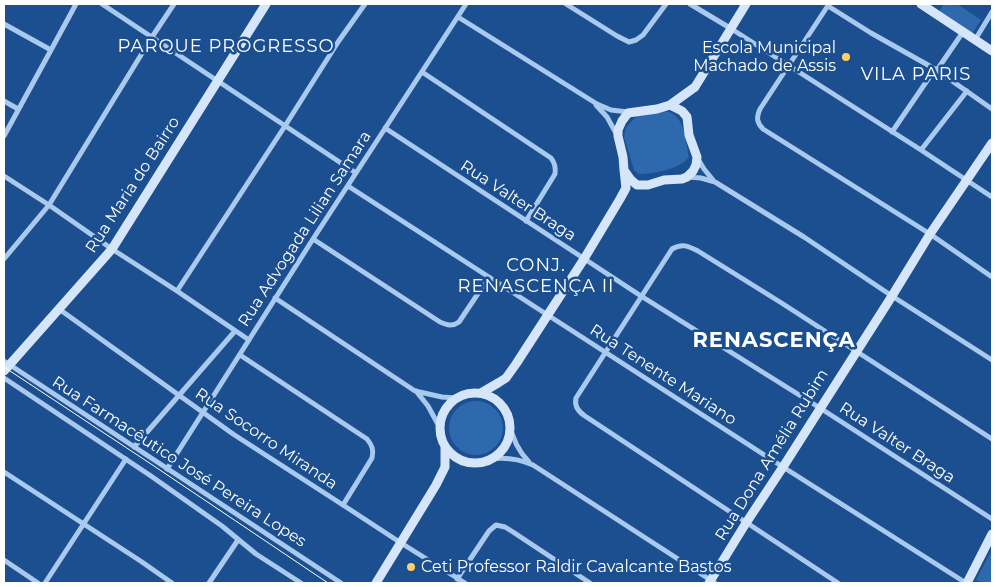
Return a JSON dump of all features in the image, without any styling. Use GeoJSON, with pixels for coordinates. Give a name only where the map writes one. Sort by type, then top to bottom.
{"type":"FeatureCollection","features":[{"type":"Feature","properties":{"kind":"street"},"geometry":{"type":"LineString","coordinates":[[4,136],[76,4]]}},
{"type":"Feature","properties":{"kind":"street"},"geometry":{"type":"LineString","coordinates":[[102,4],[356,173]]}},
{"type":"Feature","properties":{"kind":"street"},"geometry":{"type":"LineString","coordinates":[[4,259],[49,205],[174,4]]}},
{"type":"Feature","properties":{"kind":"street","name":"Rua Maria do Bairro"},"geometry":{"type":"LineString","coordinates":[[5,369],[112,249],[266,4]]}},
{"type":"Feature","properties":{"kind":"street"},"geometry":{"type":"LineString","coordinates":[[177,291],[338,42],[365,4]]}},
{"type":"Feature","properties":{"kind":"street"},"geometry":{"type":"LineString","coordinates":[[566,4],[629,42],[643,35],[666,4]]}},
{"type":"Feature","properties":{"kind":"street"},"geometry":{"type":"LineString","coordinates":[[690,4],[922,150],[992,197]]}},
{"type":"Feature","properties":{"kind":"street"},"geometry":{"type":"LineString","coordinates":[[712,582],[523,461],[499,458],[472,463],[454,457],[445,447],[440,436],[440,428],[445,409],[456,398],[465,394],[481,393],[506,378],[584,259],[623,194],[626,188],[623,157],[618,136],[618,130],[622,121],[628,114],[634,112],[670,105],[694,87],[746,4]]}},
{"type":"Feature","properties":{"kind":"street"},"geometry":{"type":"LineString","coordinates":[[921,4],[992,51]]}},
{"type":"Feature","properties":{"kind":"street","name":"Rua Advogada Lilian Samara"},"geometry":{"type":"LineString","coordinates":[[167,469],[275,298],[458,17],[463,5]]}},
{"type":"Feature","properties":{"kind":"street"},"geometry":{"type":"LineString","coordinates":[[992,109],[936,70],[871,33],[828,5],[758,112],[757,121],[763,129],[930,234],[992,277]]}},
{"type":"Feature","properties":{"kind":"street"},"geometry":{"type":"LineString","coordinates":[[975,40],[992,12]]}},
{"type":"Feature","properties":{"kind":"street"},"geometry":{"type":"LineString","coordinates":[[458,17],[597,105],[618,136]]}},
{"type":"Feature","properties":{"kind":"street"},"geometry":{"type":"LineString","coordinates":[[4,24],[51,50]]}},
{"type":"Feature","properties":{"kind":"street"},"geometry":{"type":"LineString","coordinates":[[892,132],[963,32]]}},
{"type":"Feature","properties":{"kind":"street"},"geometry":{"type":"LineString","coordinates":[[422,72],[551,158],[555,165],[554,174],[526,221]]}},
{"type":"Feature","properties":{"kind":"street"},"geometry":{"type":"LineString","coordinates":[[922,150],[967,91]]}},
{"type":"Feature","properties":{"kind":"street"},"geometry":{"type":"LineString","coordinates":[[586,97],[611,110],[634,112]]}},
{"type":"Feature","properties":{"kind":"street"},"geometry":{"type":"LineString","coordinates":[[4,101],[18,109]]}},
{"type":"Feature","properties":{"kind":"street"},"geometry":{"type":"LineString","coordinates":[[670,105],[682,111],[687,117],[689,135],[697,157],[715,182]]}},
{"type":"Feature","properties":{"kind":"street","name":"Rua Valter Braga"},"geometry":{"type":"LineString","coordinates":[[385,128],[641,296],[992,519]]}},
{"type":"Feature","properties":{"kind":"street","name":"Rua Dona Amélia Rubim"},"geometry":{"type":"LineString","coordinates":[[712,582],[746,523],[930,234],[992,143]]}},
{"type":"Feature","properties":{"kind":"street"},"geometry":{"type":"LineString","coordinates":[[624,170],[631,180],[637,184],[648,185],[664,180],[682,179],[696,165],[697,157]]}},
{"type":"Feature","properties":{"kind":"street"},"geometry":{"type":"LineString","coordinates":[[4,176],[249,340]]}},
{"type":"Feature","properties":{"kind":"street"},"geometry":{"type":"LineString","coordinates":[[687,176],[715,182],[804,237],[992,360]]}},
{"type":"Feature","properties":{"kind":"street","name":"Rua Tenente Mariano"},"geometry":{"type":"LineString","coordinates":[[348,186],[605,353],[966,583]]}},
{"type":"Feature","properties":{"kind":"street"},"geometry":{"type":"LineString","coordinates":[[313,239],[449,326],[457,324],[462,318],[489,277]]}},
{"type":"Feature","properties":{"kind":"street"},"geometry":{"type":"LineString","coordinates":[[838,583],[579,411],[576,398],[672,248],[677,245],[686,245],[698,251],[992,439]]}},
{"type":"Feature","properties":{"kind":"street"},"geometry":{"type":"LineString","coordinates":[[275,298],[415,391],[428,406],[440,428]]}},
{"type":"Feature","properties":{"kind":"street","name":"Rua Socorro Miranda"},"geometry":{"type":"LineString","coordinates":[[59,309],[203,414],[464,583]]}},
{"type":"Feature","properties":{"kind":"street"},"geometry":{"type":"LineString","coordinates":[[134,447],[235,331]]}},
{"type":"Feature","properties":{"kind":"street"},"geometry":{"type":"LineString","coordinates":[[240,354],[367,439],[371,444],[373,450],[372,458],[343,505]]}},
{"type":"Feature","properties":{"kind":"street","name":"Rua Farmacêutico José Pereira Lopes"},"geometry":{"type":"LineString","coordinates":[[5,369],[134,447],[342,583]]}},
{"type":"Feature","properties":{"kind":"street","name":"Rua Farmacêutico José Pereira Lopes"},"geometry":{"type":"LineString","coordinates":[[5,369],[126,459],[214,521],[256,554],[301,583]]}},
{"type":"Feature","properties":{"kind":"street"},"geometry":{"type":"LineString","coordinates":[[415,391],[456,398]]}},
{"type":"Feature","properties":{"kind":"street"},"geometry":{"type":"LineString","coordinates":[[481,393],[494,399],[501,405],[506,413],[511,435],[515,443],[524,458],[533,466]]}},
{"type":"Feature","properties":{"kind":"street"},"geometry":{"type":"LineString","coordinates":[[491,459],[500,452],[506,443],[509,422]]}},
{"type":"Feature","properties":{"kind":"street"},"geometry":{"type":"LineString","coordinates":[[376,583],[436,485],[445,466],[445,447]]}},
{"type":"Feature","properties":{"kind":"street"},"geometry":{"type":"LineString","coordinates":[[44,583],[126,459]]}},
{"type":"Feature","properties":{"kind":"street"},"geometry":{"type":"LineString","coordinates":[[4,472],[172,583]]}},
{"type":"Feature","properties":{"kind":"street"},"geometry":{"type":"LineString","coordinates":[[457,579],[489,531],[496,525],[500,525],[590,583]]}},
{"type":"Feature","properties":{"kind":"street"},"geometry":{"type":"LineString","coordinates":[[966,583],[992,534]]}},
{"type":"Feature","properties":{"kind":"street"},"geometry":{"type":"LineString","coordinates":[[209,583],[238,540]]}},
{"type":"Feature","properties":{"kind":"street"},"geometry":{"type":"LineString","coordinates":[[4,560],[38,583]]}},
{"type":"Feature","properties":{"kind":"shaded area"},"geometry":{"type":"Polygon","coordinates":[[[944,4],[957,4],[981,20],[972,34],[939,11],[944,4]]]}},
{"type":"Feature","properties":{"kind":"shaded area"},"geometry":{"type":"Polygon","coordinates":[[[661,111],[675,115],[679,120],[685,134],[689,157],[673,168],[659,172],[639,174],[634,170],[624,137],[626,127],[640,115],[661,111]]]}},
{"type":"Feature","properties":{"kind":"shaded area"},"geometry":{"type":"Polygon","coordinates":[[[471,401],[481,401],[491,405],[499,413],[503,428],[499,443],[491,451],[481,455],[471,455],[461,451],[453,443],[449,433],[449,423],[453,413],[461,405],[471,401]]]}},
{"type":"Feature","properties":{"kind":"shaded area"},"geometry":{"type":"Polygon","coordinates":[[[992,550],[992,583],[983,583],[976,580],[992,550]]]}},
{"type":"Feature","properties":{"kind":"tram line"},"geometry":{"type":"LineString","coordinates":[[4,367],[328,583]]}},
{"type":"Feature","properties":{"kind":"place","name":"Escola Municipal Machado de Assis"},"geometry":{"type":"Point","coordinates":[846,57]}},
{"type":"Feature","properties":{"kind":"place","name":"Ceti Professor Raldir Cavalcante Bastos"},"geometry":{"type":"Point","coordinates":[411,567]}},
{"type":"Feature","properties":{"kind":"district","name":"PARQUE PROGRESSO"},"geometry":{"type":"Point","coordinates":[226,47]}},
{"type":"Feature","properties":{"kind":"district","name":"VILA PARIS"},"geometry":{"type":"Point","coordinates":[916,75]}},
{"type":"Feature","properties":{"kind":"district","name":"CONJ. RENASCENÇA II"},"geometry":{"type":"Point","coordinates":[536,276]}},
{"type":"Feature","properties":{"kind":"district","name":"RENASCENÇA"},"geometry":{"type":"Point","coordinates":[774,341]}}]}
